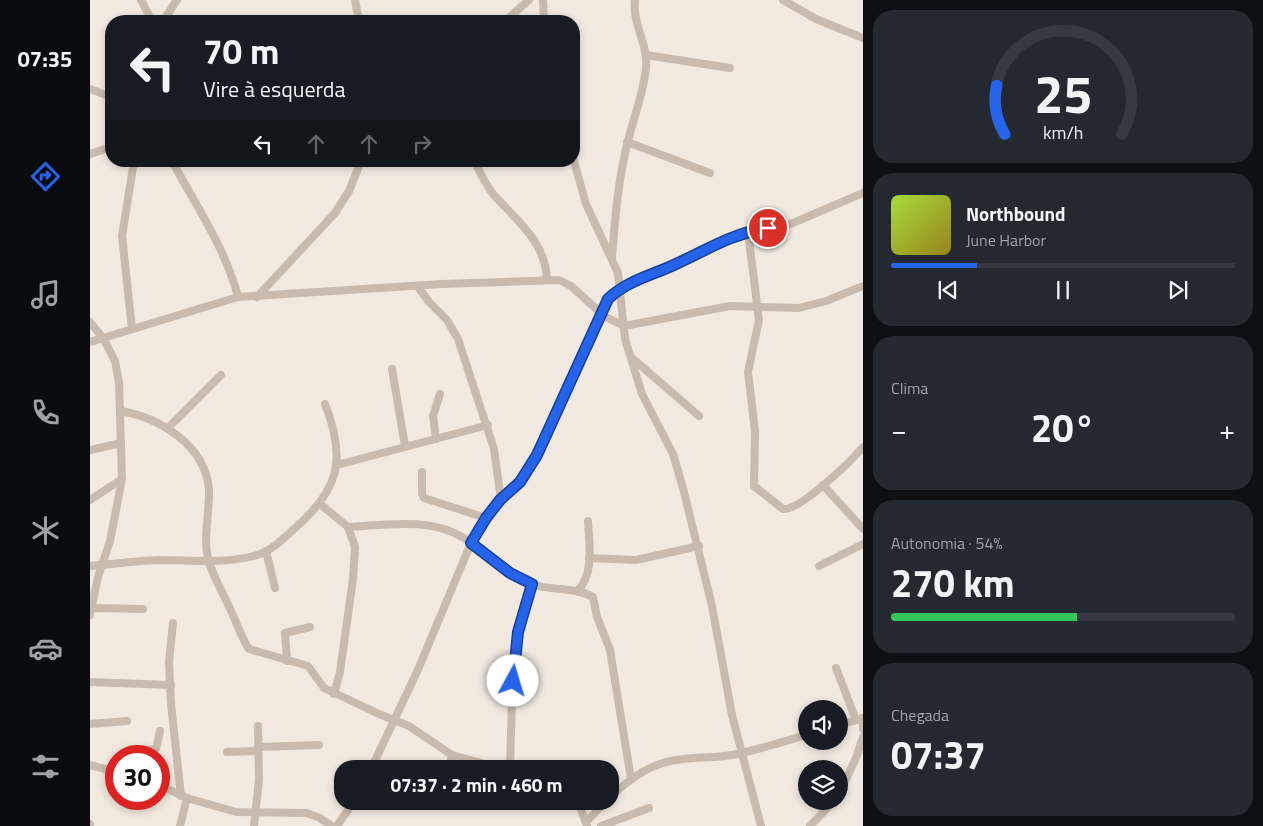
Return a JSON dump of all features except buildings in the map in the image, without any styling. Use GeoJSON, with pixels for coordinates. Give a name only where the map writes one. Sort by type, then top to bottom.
{"type":"FeatureCollection","features":[{"type":"Feature","properties":{"kind":"street"},"geometry":{"type":"LineString","coordinates":[[141,0],[149,15]]}},
{"type":"Feature","properties":{"kind":"street"},"geometry":{"type":"LineString","coordinates":[[167,15],[177,0]]}},
{"type":"Feature","properties":{"kind":"street"},"geometry":{"type":"LineString","coordinates":[[355,0],[358,15]]}},
{"type":"Feature","properties":{"kind":"street"},"geometry":{"type":"LineString","coordinates":[[512,15],[529,0]]}},
{"type":"Feature","properties":{"kind":"street"},"geometry":{"type":"LineString","coordinates":[[543,0],[544,15]]}},
{"type":"Feature","properties":{"kind":"street"},"geometry":{"type":"LineString","coordinates":[[612,260],[616,204],[627,142],[643,84],[646,55],[636,21],[635,0]]}},
{"type":"Feature","properties":{"kind":"street"},"geometry":{"type":"LineString","coordinates":[[784,0],[816,19],[863,38]]}},
{"type":"Feature","properties":{"kind":"street"},"geometry":{"type":"LineString","coordinates":[[646,55],[730,68]]}},
{"type":"Feature","properties":{"kind":"street"},"geometry":{"type":"LineString","coordinates":[[90,89],[105,95]]}},
{"type":"Feature","properties":{"kind":"street"},"geometry":{"type":"LineString","coordinates":[[627,142],[710,173]]}},
{"type":"Feature","properties":{"kind":"street"},"geometry":{"type":"LineString","coordinates":[[90,154],[105,149]]}},
{"type":"Feature","properties":{"kind":"street"},"geometry":{"type":"LineString","coordinates":[[132,329],[122,236],[133,167]]}},
{"type":"Feature","properties":{"kind":"street"},"geometry":{"type":"LineString","coordinates":[[176,167],[205,216],[233,276],[238,297]]}},
{"type":"Feature","properties":{"kind":"street"},"geometry":{"type":"LineString","coordinates":[[257,297],[335,213],[349,191],[359,167]]}},
{"type":"Feature","properties":{"kind":"street"},"geometry":{"type":"LineString","coordinates":[[478,167],[495,196],[520,221],[539,248],[547,264],[547,279]]}},
{"type":"Feature","properties":{"kind":"street"},"geometry":{"type":"LineString","coordinates":[[576,167],[586,204],[618,272],[624,326],[642,394],[673,454],[699,546],[722,650],[732,715],[762,826]]}},
{"type":"Feature","properties":{"kind":"street"},"geometry":{"type":"LineString","coordinates":[[375,760],[428,649],[471,543],[486,518],[500,500],[520,482],[537,455],[608,299],[621,288],[676,264],[728,237],[793,223],[863,193]]}},
{"type":"Feature","properties":{"kind":"street"},"geometry":{"type":"LineString","coordinates":[[748,232],[758,305],[756,336],[748,372],[755,431],[754,486],[783,509],[787,510],[801,504],[823,486],[863,446]]}},
{"type":"Feature","properties":{"kind":"street"},"geometry":{"type":"LineString","coordinates":[[90,342],[238,297],[547,279],[559,280],[571,286],[600,314],[624,326],[730,306],[758,305],[799,308],[826,301],[863,286]]}},
{"type":"Feature","properties":{"kind":"street"},"geometry":{"type":"LineString","coordinates":[[418,287],[430,304],[447,320],[458,339],[488,425],[498,467],[500,500]]}},
{"type":"Feature","properties":{"kind":"street"},"geometry":{"type":"LineString","coordinates":[[90,322],[103,338],[115,361],[121,411],[122,479],[104,565],[98,577],[91,612],[142,608]]}},
{"type":"Feature","properties":{"kind":"street"},"geometry":{"type":"LineString","coordinates":[[632,358],[699,416]]}},
{"type":"Feature","properties":{"kind":"street"},"geometry":{"type":"LineString","coordinates":[[392,368],[405,446]]}},
{"type":"Feature","properties":{"kind":"street"},"geometry":{"type":"LineString","coordinates":[[168,428],[221,375]]}},
{"type":"Feature","properties":{"kind":"street"},"geometry":{"type":"LineString","coordinates":[[436,439],[433,416],[440,394]]}},
{"type":"Feature","properties":{"kind":"street"},"geometry":{"type":"LineString","coordinates":[[90,566],[158,560],[208,561],[253,556],[266,552],[305,520],[320,504],[330,488],[337,465],[337,448],[331,420],[325,404]]}},
{"type":"Feature","properties":{"kind":"street"},"geometry":{"type":"LineString","coordinates":[[121,411],[134,414],[168,428],[182,440],[206,474],[209,490],[208,561],[249,649],[308,666],[324,688],[334,694],[409,726],[452,755],[470,760]]}},
{"type":"Feature","properties":{"kind":"street"},"geometry":{"type":"LineString","coordinates":[[337,465],[488,425]]}},
{"type":"Feature","properties":{"kind":"street"},"geometry":{"type":"LineString","coordinates":[[90,450],[121,443]]}},
{"type":"Feature","properties":{"kind":"street"},"geometry":{"type":"LineString","coordinates":[[422,472],[422,494],[424,498],[486,518]]}},
{"type":"Feature","properties":{"kind":"street"},"geometry":{"type":"LineString","coordinates":[[90,500],[122,479]]}},
{"type":"Feature","properties":{"kind":"street"},"geometry":{"type":"LineString","coordinates":[[823,486],[863,529]]}},
{"type":"Feature","properties":{"kind":"street"},"geometry":{"type":"LineString","coordinates":[[320,504],[348,527],[355,547],[353,579],[340,672],[334,694]]}},
{"type":"Feature","properties":{"kind":"street"},"geometry":{"type":"LineString","coordinates":[[578,591],[586,573],[589,558],[588,521]]}},
{"type":"Feature","properties":{"kind":"street"},"geometry":{"type":"LineString","coordinates":[[348,527],[412,524],[444,530],[462,536],[510,573],[532,584],[578,591],[593,597],[597,617],[610,650],[631,779]]}},
{"type":"Feature","properties":{"kind":"street"},"geometry":{"type":"LineString","coordinates":[[818,566],[863,544]]}},
{"type":"Feature","properties":{"kind":"street"},"geometry":{"type":"LineString","coordinates":[[589,558],[636,560],[699,546]]}},
{"type":"Feature","properties":{"kind":"street"},"geometry":{"type":"LineString","coordinates":[[266,552],[275,588]]}},
{"type":"Feature","properties":{"kind":"street"},"geometry":{"type":"LineString","coordinates":[[510,760],[513,670],[522,614],[532,584]]}},
{"type":"Feature","properties":{"kind":"street"},"geometry":{"type":"LineString","coordinates":[[173,623],[169,662],[184,797],[180,826]]}},
{"type":"Feature","properties":{"kind":"street"},"geometry":{"type":"LineString","coordinates":[[287,661],[285,633],[310,627]]}},
{"type":"Feature","properties":{"kind":"street"},"geometry":{"type":"LineString","coordinates":[[836,668],[861,719],[863,729]]}},
{"type":"Feature","properties":{"kind":"street"},"geometry":{"type":"LineString","coordinates":[[90,682],[171,684]]}},
{"type":"Feature","properties":{"kind":"street"},"geometry":{"type":"LineString","coordinates":[[848,723],[861,719]]}},
{"type":"Feature","properties":{"kind":"street"},"geometry":{"type":"LineString","coordinates":[[90,724],[127,721]]}},
{"type":"Feature","properties":{"kind":"street"},"geometry":{"type":"LineString","coordinates":[[254,826],[259,780],[258,726]]}},
{"type":"Feature","properties":{"kind":"street"},"geometry":{"type":"LineString","coordinates":[[157,745],[160,731]]}},
{"type":"Feature","properties":{"kind":"street"},"geometry":{"type":"LineString","coordinates":[[619,789],[631,779],[658,763],[742,753],[798,737]]}},
{"type":"Feature","properties":{"kind":"street"},"geometry":{"type":"LineString","coordinates":[[848,775],[863,737]]}},
{"type":"Feature","properties":{"kind":"street"},"geometry":{"type":"LineString","coordinates":[[227,752],[319,745]]}},
{"type":"Feature","properties":{"kind":"street"},"geometry":{"type":"LineString","coordinates":[[451,760],[452,755]]}},
{"type":"Feature","properties":{"kind":"street"},"geometry":{"type":"LineString","coordinates":[[856,758],[863,764]]}},
{"type":"Feature","properties":{"kind":"street"},"geometry":{"type":"LineString","coordinates":[[90,765],[105,769]]}},
{"type":"Feature","properties":{"kind":"street"},"geometry":{"type":"LineString","coordinates":[[170,790],[184,797],[236,812],[254,814],[306,813],[318,817],[332,826]]}},
{"type":"Feature","properties":{"kind":"street"},"geometry":{"type":"LineString","coordinates":[[601,826],[649,808]]}},
{"type":"Feature","properties":{"kind":"street"},"geometry":{"type":"LineString","coordinates":[[337,826],[348,810]]}},
{"type":"Feature","properties":{"kind":"street"},"geometry":{"type":"LineString","coordinates":[[581,810],[586,824],[598,810]]}},
{"type":"Feature","properties":{"kind":"street"},"geometry":{"type":"LineString","coordinates":[[810,826],[825,810]]}},
{"type":"Feature","properties":{"kind":"route"},"geometry":{"type":"LineString","coordinates":[[513,681],[518,632],[532,584],[510,573],[471,543],[486,518],[500,500],[520,482],[537,455],[556,417],[567,388],[608,299],[621,288],[676,264],[728,237],[768,228]]}}]}
